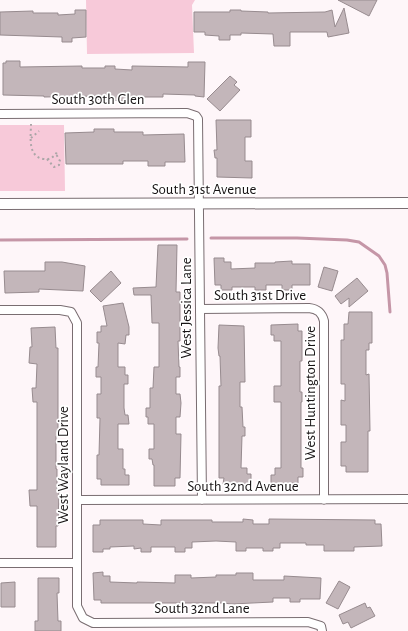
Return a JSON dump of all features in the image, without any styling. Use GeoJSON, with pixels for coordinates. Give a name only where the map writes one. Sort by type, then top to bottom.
{"type":"FeatureCollection","features":[{"type":"Feature","properties":{"kind":"street","name":"South 30th Glen"},"geometry":{"type":"LineString","coordinates":[[0,114],[187,113],[196,116]]}},
{"type":"Feature","properties":{"kind":"street","name":"West Jessica Lane"},"geometry":{"type":"LineString","coordinates":[[196,116],[199,124],[202,500]]}},
{"type":"Feature","properties":{"kind":"street","name":"South 31st Avenue"},"geometry":{"type":"LineString","coordinates":[[0,204],[408,203]]}},
{"type":"Feature","properties":{"kind":"street","name":"South 31st Drive"},"geometry":{"type":"LineString","coordinates":[[200,309],[309,308],[319,311]]}},
{"type":"Feature","properties":{"kind":"street","name":"West Wayland Drive"},"geometry":{"type":"LineString","coordinates":[[0,310],[60,310],[71,312],[77,323],[77,606],[79,614],[83,618]]}},
{"type":"Feature","properties":{"kind":"street","name":"West Huntington Drive"},"geometry":{"type":"LineString","coordinates":[[319,311],[324,321],[324,500]]}},
{"type":"Feature","properties":{"kind":"street","name":"South 32nd Avenue"},"geometry":{"type":"LineString","coordinates":[[77,500],[408,499]]}},
{"type":"Feature","properties":{"kind":"street"},"geometry":{"type":"LineString","coordinates":[[0,563],[77,563]]}},
{"type":"Feature","properties":{"kind":"street","name":"South 32nd Lane"},"geometry":{"type":"LineString","coordinates":[[83,618],[93,623],[308,622],[322,628]]}},
{"type":"Feature","properties":{"kind":"street"},"geometry":{"type":"LineString","coordinates":[[201,622],[201,631]]}},
{"type":"Feature","properties":{"kind":"path"},"geometry":{"type":"LineString","coordinates":[[31,124],[31,146],[34,154],[41,159],[47,159],[57,153],[60,161],[59,165],[54,167],[47,159]]}},
{"type":"Feature","properties":{"kind":"path"},"geometry":{"type":"LineString","coordinates":[[31,138],[39,131]]}},
{"type":"Feature","properties":{"kind":"shaded area"},"geometry":{"type":"Polygon","coordinates":[[[86,0],[195,0],[192,5],[194,53],[87,54],[86,0]]]}},
{"type":"Feature","properties":{"kind":"shaded area"},"geometry":{"type":"Polygon","coordinates":[[[0,125],[64,125],[65,191],[0,191],[0,125]]]}},
{"type":"Feature","properties":{"kind":"building"},"geometry":{"type":"Polygon","coordinates":[[[338,0],[377,0],[369,16],[338,0]]]}},
{"type":"Feature","properties":{"kind":"building"},"geometry":{"type":"Polygon","coordinates":[[[344,8],[349,33],[328,37],[327,32],[290,32],[290,46],[274,46],[273,34],[241,33],[241,35],[230,35],[230,40],[219,40],[219,36],[205,35],[205,32],[194,32],[194,12],[230,12],[230,10],[241,10],[268,13],[325,12],[332,10],[335,27],[344,8]]]}},
{"type":"Feature","properties":{"kind":"building"},"geometry":{"type":"Polygon","coordinates":[[[75,10],[86,10],[86,37],[72,38],[72,42],[62,42],[62,37],[0,35],[0,12],[33,11],[33,13],[58,13],[58,15],[75,14],[75,10]]]}},
{"type":"Feature","properties":{"kind":"building"},"geometry":{"type":"Polygon","coordinates":[[[6,61],[20,61],[20,67],[82,66],[82,68],[105,68],[105,66],[115,66],[115,69],[132,70],[132,66],[188,67],[188,62],[205,62],[204,97],[195,95],[163,94],[163,97],[134,97],[134,101],[126,101],[96,99],[98,96],[44,97],[3,95],[3,63],[6,63],[6,61]]]}},
{"type":"Feature","properties":{"kind":"building"},"geometry":{"type":"Polygon","coordinates":[[[230,76],[237,82],[234,85],[240,90],[220,111],[207,99],[230,76]]]}},
{"type":"Feature","properties":{"kind":"building"},"geometry":{"type":"Polygon","coordinates":[[[216,120],[251,120],[251,137],[245,137],[245,161],[252,161],[252,178],[217,177],[217,158],[215,158],[214,150],[217,150],[216,120]]]}},
{"type":"Feature","properties":{"kind":"building"},"geometry":{"type":"Polygon","coordinates":[[[94,129],[114,129],[114,132],[143,132],[143,135],[184,134],[185,162],[165,162],[165,166],[148,166],[148,161],[123,161],[123,164],[66,164],[65,133],[94,132],[94,129]]]}},
{"type":"Feature","properties":{"kind":"building"},"geometry":{"type":"Polygon","coordinates":[[[158,245],[177,245],[176,292],[180,292],[180,341],[178,341],[180,377],[176,377],[176,394],[180,394],[181,403],[180,417],[176,417],[176,434],[181,434],[180,478],[175,478],[175,486],[154,486],[154,465],[152,459],[149,459],[149,449],[154,449],[154,424],[148,424],[146,408],[150,408],[150,388],[153,388],[154,367],[159,367],[159,323],[152,323],[151,295],[134,295],[133,288],[156,287],[158,245]]]}},
{"type":"Feature","properties":{"kind":"building"},"geometry":{"type":"Polygon","coordinates":[[[214,258],[224,258],[224,262],[231,262],[231,269],[255,268],[255,263],[292,261],[292,264],[310,264],[310,285],[292,285],[292,290],[282,290],[282,285],[266,285],[266,290],[255,290],[255,287],[232,287],[232,290],[221,290],[221,285],[215,285],[214,258]]]}},
{"type":"Feature","properties":{"kind":"building"},"geometry":{"type":"Polygon","coordinates":[[[45,262],[62,262],[85,266],[83,291],[39,289],[39,292],[5,293],[4,271],[45,271],[45,262]]]}},
{"type":"Feature","properties":{"kind":"building"},"geometry":{"type":"Polygon","coordinates":[[[324,267],[338,271],[332,291],[318,287],[324,267]]]}},
{"type":"Feature","properties":{"kind":"building"},"geometry":{"type":"Polygon","coordinates":[[[111,271],[121,283],[101,302],[90,291],[111,271]]]}},
{"type":"Feature","properties":{"kind":"building"},"geometry":{"type":"Polygon","coordinates":[[[357,278],[368,291],[349,307],[349,298],[341,304],[335,296],[357,278]]]}},
{"type":"Feature","properties":{"kind":"building"},"geometry":{"type":"Polygon","coordinates":[[[123,303],[129,327],[129,335],[126,335],[125,344],[118,343],[118,367],[125,367],[125,375],[128,375],[128,384],[124,384],[124,408],[125,415],[128,415],[129,424],[118,424],[118,449],[123,449],[123,469],[125,469],[125,475],[129,475],[129,485],[101,485],[101,479],[97,479],[100,418],[97,418],[97,394],[101,394],[101,377],[96,377],[99,343],[97,343],[97,332],[101,332],[101,326],[107,326],[103,306],[123,303]]]}},
{"type":"Feature","properties":{"kind":"building"},"geometry":{"type":"Polygon","coordinates":[[[349,312],[372,312],[372,343],[369,343],[369,350],[366,350],[366,375],[369,374],[370,431],[368,431],[368,472],[346,472],[346,466],[341,466],[341,442],[346,442],[346,425],[341,425],[341,400],[345,401],[345,384],[341,384],[341,340],[344,340],[344,324],[348,324],[349,312]]]}},
{"type":"Feature","properties":{"kind":"building"},"geometry":{"type":"Polygon","coordinates":[[[298,324],[298,331],[302,331],[300,392],[302,392],[301,468],[303,468],[303,477],[298,477],[298,483],[271,484],[271,475],[275,475],[275,468],[281,468],[281,402],[274,402],[274,386],[281,386],[281,341],[274,341],[274,335],[271,335],[271,325],[298,324]]]}},
{"type":"Feature","properties":{"kind":"building"},"geometry":{"type":"Polygon","coordinates":[[[219,325],[244,326],[245,382],[240,382],[240,407],[242,407],[245,436],[242,436],[241,468],[247,468],[247,474],[251,474],[251,484],[223,484],[224,478],[219,478],[219,386],[221,386],[220,356],[218,348],[219,325]]]}},
{"type":"Feature","properties":{"kind":"building"},"geometry":{"type":"Polygon","coordinates":[[[55,327],[56,348],[58,348],[58,436],[56,436],[56,469],[57,490],[59,490],[58,526],[56,526],[56,547],[37,547],[37,506],[30,506],[29,490],[37,490],[37,402],[33,402],[32,388],[36,388],[37,364],[29,363],[30,347],[32,347],[31,328],[55,327]]]}},
{"type":"Feature","properties":{"kind":"building"},"geometry":{"type":"Polygon","coordinates":[[[243,519],[253,520],[253,524],[269,524],[269,519],[375,520],[375,524],[381,524],[382,546],[354,547],[354,551],[324,551],[324,545],[280,543],[280,548],[273,548],[273,551],[263,551],[263,548],[246,548],[246,551],[236,551],[236,542],[216,541],[192,542],[192,548],[185,548],[185,552],[175,552],[175,547],[151,547],[151,552],[141,552],[141,548],[134,549],[134,546],[110,547],[110,549],[103,549],[103,552],[93,552],[93,525],[100,525],[100,520],[143,520],[143,524],[161,525],[161,520],[212,520],[212,522],[243,522],[243,519]]]}},
{"type":"Feature","properties":{"kind":"building"},"geometry":{"type":"Polygon","coordinates":[[[103,572],[103,576],[110,576],[110,582],[137,583],[175,583],[175,575],[191,575],[191,578],[216,577],[216,575],[236,575],[236,573],[253,573],[253,580],[284,580],[284,576],[321,578],[320,599],[300,599],[300,602],[290,602],[290,598],[273,598],[273,602],[232,604],[101,603],[101,600],[94,600],[93,573],[103,572]]]}},
{"type":"Feature","properties":{"kind":"building"},"geometry":{"type":"Polygon","coordinates":[[[38,578],[59,578],[59,593],[57,593],[58,621],[61,621],[61,631],[35,631],[35,621],[38,621],[38,578]]]}},
{"type":"Feature","properties":{"kind":"building"},"geometry":{"type":"Polygon","coordinates":[[[339,581],[350,587],[338,609],[326,603],[339,581]]]}},
{"type":"Feature","properties":{"kind":"building"},"geometry":{"type":"Polygon","coordinates":[[[15,582],[15,607],[1,607],[1,583],[15,582]]]}},
{"type":"Feature","properties":{"kind":"building"},"geometry":{"type":"Polygon","coordinates":[[[365,603],[367,608],[370,607],[375,616],[351,628],[348,622],[343,624],[339,615],[365,603]]]}},
{"type":"Feature","properties":{"kind":"waterway"},"geometry":{"type":"LineString","coordinates":[[211,238],[297,238],[347,240],[359,242],[379,256],[385,265],[390,312]]}},
{"type":"Feature","properties":{"kind":"waterway"},"geometry":{"type":"LineString","coordinates":[[0,240],[187,239]]}}]}
